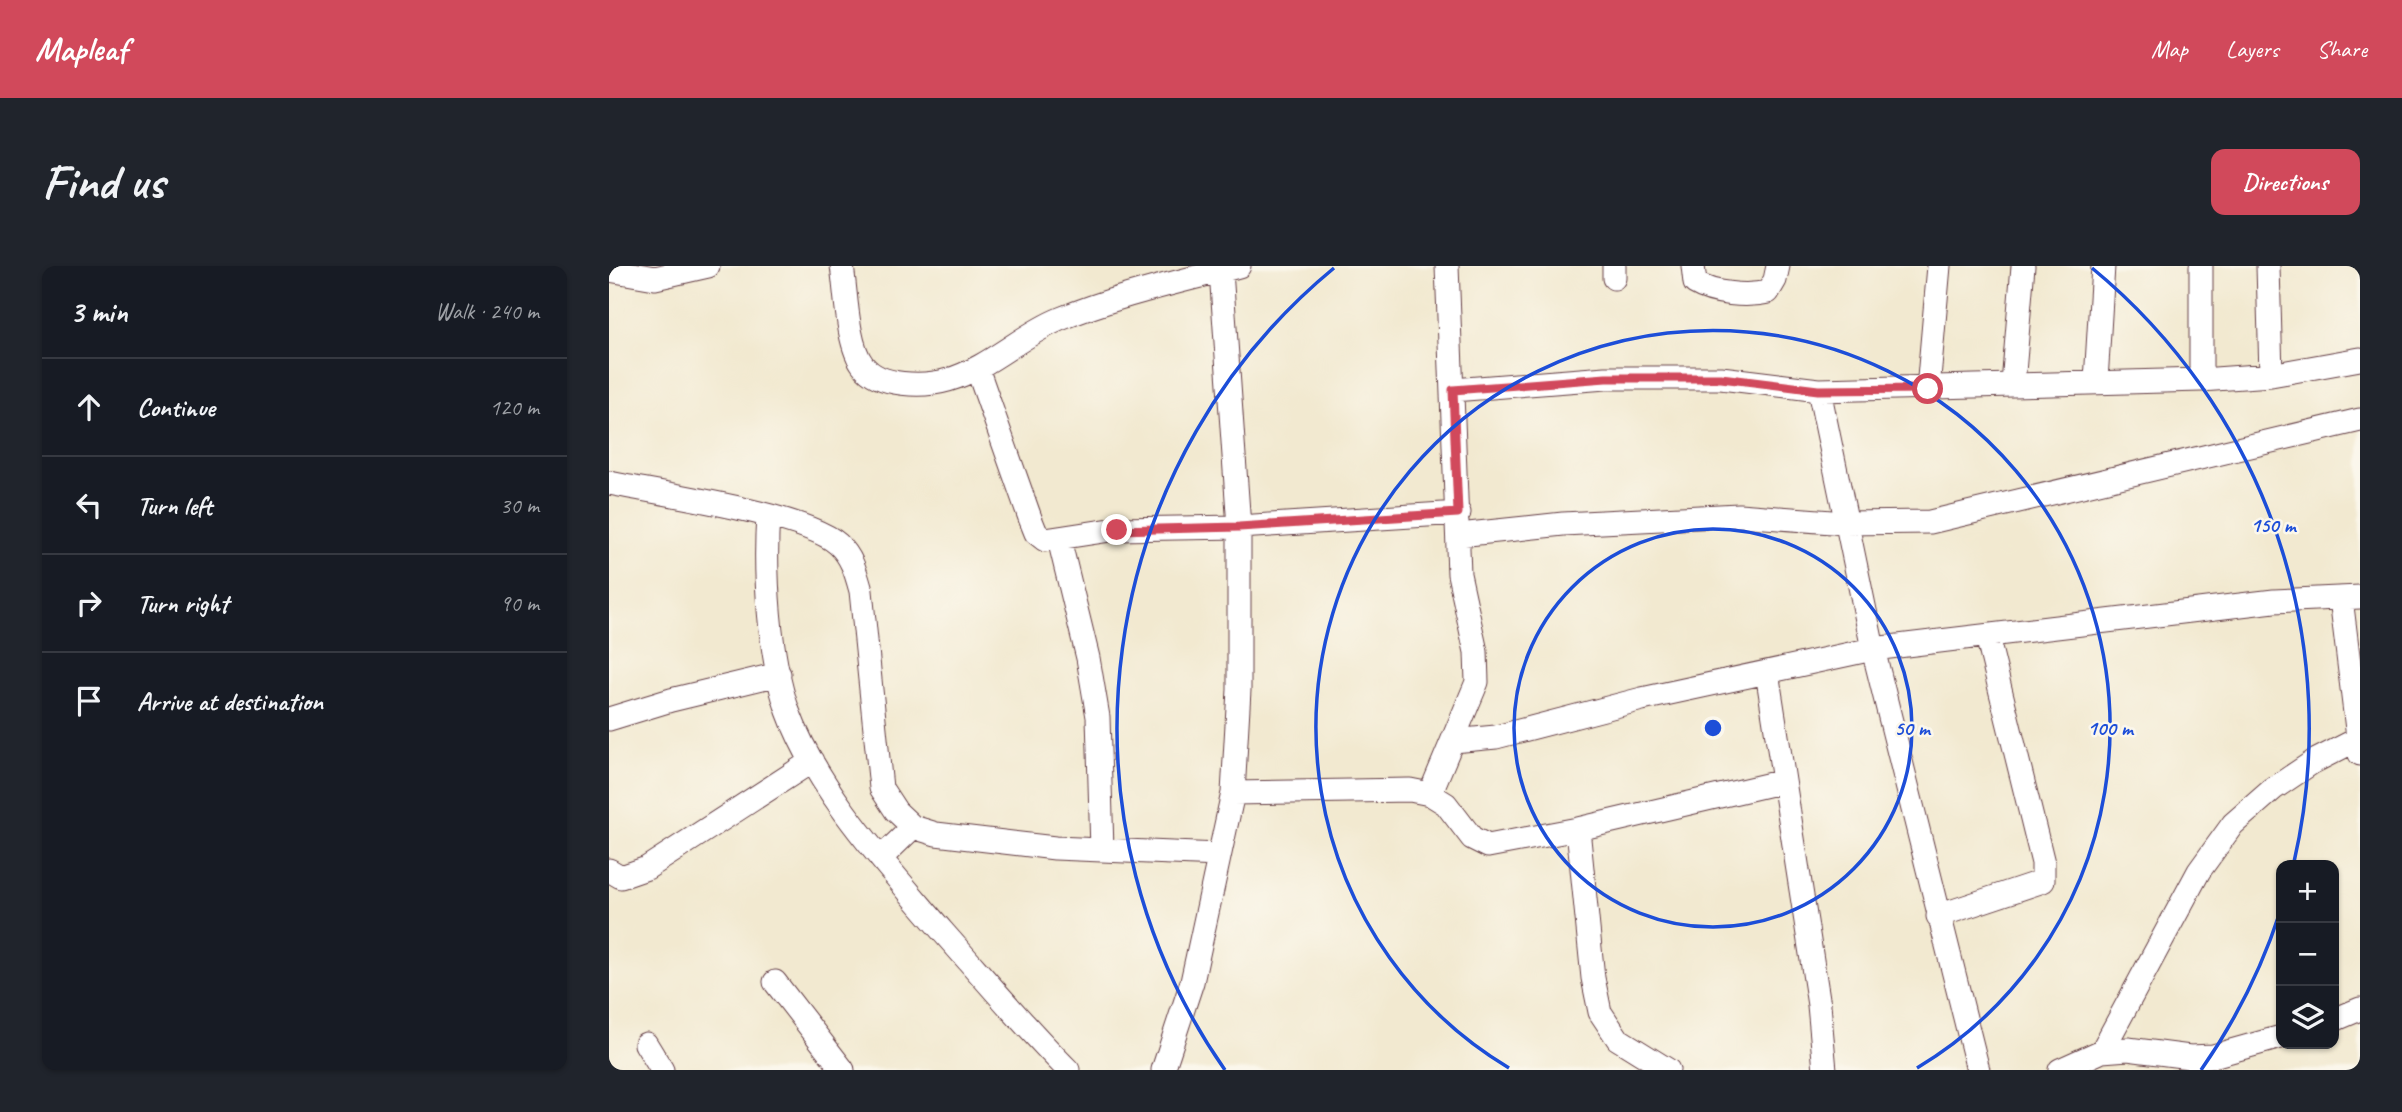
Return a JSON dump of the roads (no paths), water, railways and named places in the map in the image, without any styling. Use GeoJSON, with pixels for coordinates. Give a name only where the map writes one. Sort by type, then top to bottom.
{"type":"FeatureCollection","features":[{"type":"Feature","properties":{"kind":"street"},"geometry":{"type":"LineString","coordinates":[[609,270],[655,278],[708,266]]}},
{"type":"Feature","properties":{"kind":"street"},"geometry":{"type":"LineString","coordinates":[[842,266],[852,337],[862,365],[879,377],[921,385],[948,380],[977,368],[1058,320],[1132,294],[1233,267],[1239,527],[1239,690],[1233,793],[1192,982],[1163,1070]]}},
{"type":"Feature","properties":{"kind":"street"},"geometry":{"type":"LineString","coordinates":[[1430,794],[1477,682],[1476,652],[1459,574],[1447,266]]}},
{"type":"Feature","properties":{"kind":"street"},"geometry":{"type":"LineString","coordinates":[[1693,266],[1695,283],[1705,289],[1757,295],[1768,292],[1775,280],[1778,266]]}},
{"type":"Feature","properties":{"kind":"street"},"geometry":{"type":"LineString","coordinates":[[1928,389],[1939,266]]}},
{"type":"Feature","properties":{"kind":"street"},"geometry":{"type":"LineString","coordinates":[[2013,384],[2023,266]]}},
{"type":"Feature","properties":{"kind":"street"},"geometry":{"type":"LineString","coordinates":[[2097,381],[2103,266]]}},
{"type":"Feature","properties":{"kind":"street"},"geometry":{"type":"LineString","coordinates":[[2201,266],[2201,380]]}},
{"type":"Feature","properties":{"kind":"street"},"geometry":{"type":"LineString","coordinates":[[2268,266],[2271,375]]}},
{"type":"Feature","properties":{"kind":"street"},"geometry":{"type":"LineString","coordinates":[[1453,390],[1606,378],[1721,378],[1818,390],[2201,380],[2271,375],[2360,359]]}},
{"type":"Feature","properties":{"kind":"street"},"geometry":{"type":"LineString","coordinates":[[977,368],[1036,533],[1045,540],[1117,530],[1459,524],[1739,515],[1846,523],[1930,522],[2360,420]]}},
{"type":"Feature","properties":{"kind":"street"},"geometry":{"type":"LineString","coordinates":[[1818,390],[1873,649],[1938,916],[1979,1070]]}},
{"type":"Feature","properties":{"kind":"street"},"geometry":{"type":"LineString","coordinates":[[609,483],[767,532],[837,542],[853,562],[861,591],[881,788],[896,811],[897,844],[1033,1034],[1068,1070]]}},
{"type":"Feature","properties":{"kind":"street"},"geometry":{"type":"LineString","coordinates":[[767,532],[779,674],[787,708],[812,761],[864,834],[897,844],[936,834],[1103,850],[1219,855]]}},
{"type":"Feature","properties":{"kind":"street"},"geometry":{"type":"LineString","coordinates":[[1059,539],[1098,717],[1103,850]]}},
{"type":"Feature","properties":{"kind":"street"},"geometry":{"type":"LineString","coordinates":[[1453,741],[1496,737],[1642,699],[1873,649],[2274,601],[2350,597],[2358,747],[2313,762],[2273,789],[2233,824],[2199,871],[2102,1051]]}},
{"type":"Feature","properties":{"kind":"street"},"geometry":{"type":"LineString","coordinates":[[1938,916],[2043,881],[2043,863],[1987,636]]}},
{"type":"Feature","properties":{"kind":"street"},"geometry":{"type":"LineString","coordinates":[[1767,672],[1819,1005],[1825,1070]]}},
{"type":"Feature","properties":{"kind":"street"},"geometry":{"type":"LineString","coordinates":[[609,719],[671,700],[779,674]]}},
{"type":"Feature","properties":{"kind":"street"},"geometry":{"type":"LineString","coordinates":[[609,870],[621,877],[647,869],[812,761]]}},
{"type":"Feature","properties":{"kind":"street"},"geometry":{"type":"LineString","coordinates":[[1233,793],[1410,790],[1430,794],[1446,804],[1472,838],[1488,846],[1577,829],[1784,781]]}},
{"type":"Feature","properties":{"kind":"street"},"geometry":{"type":"LineString","coordinates":[[1577,829],[1593,978],[1600,1012],[1618,1040],[1664,1069]]}},
{"type":"Feature","properties":{"kind":"street"},"geometry":{"type":"LineString","coordinates":[[775,982],[843,1070]]}},
{"type":"Feature","properties":{"kind":"street"},"geometry":{"type":"LineString","coordinates":[[2339,1018],[2360,1009]]}},
{"type":"Feature","properties":{"kind":"street"},"geometry":{"type":"LineString","coordinates":[[2060,1070],[2102,1051],[2128,1049],[2191,1063],[2276,1038]]}},
{"type":"Feature","properties":{"kind":"street"},"geometry":{"type":"LineString","coordinates":[[646,1044],[662,1070]]}}]}
